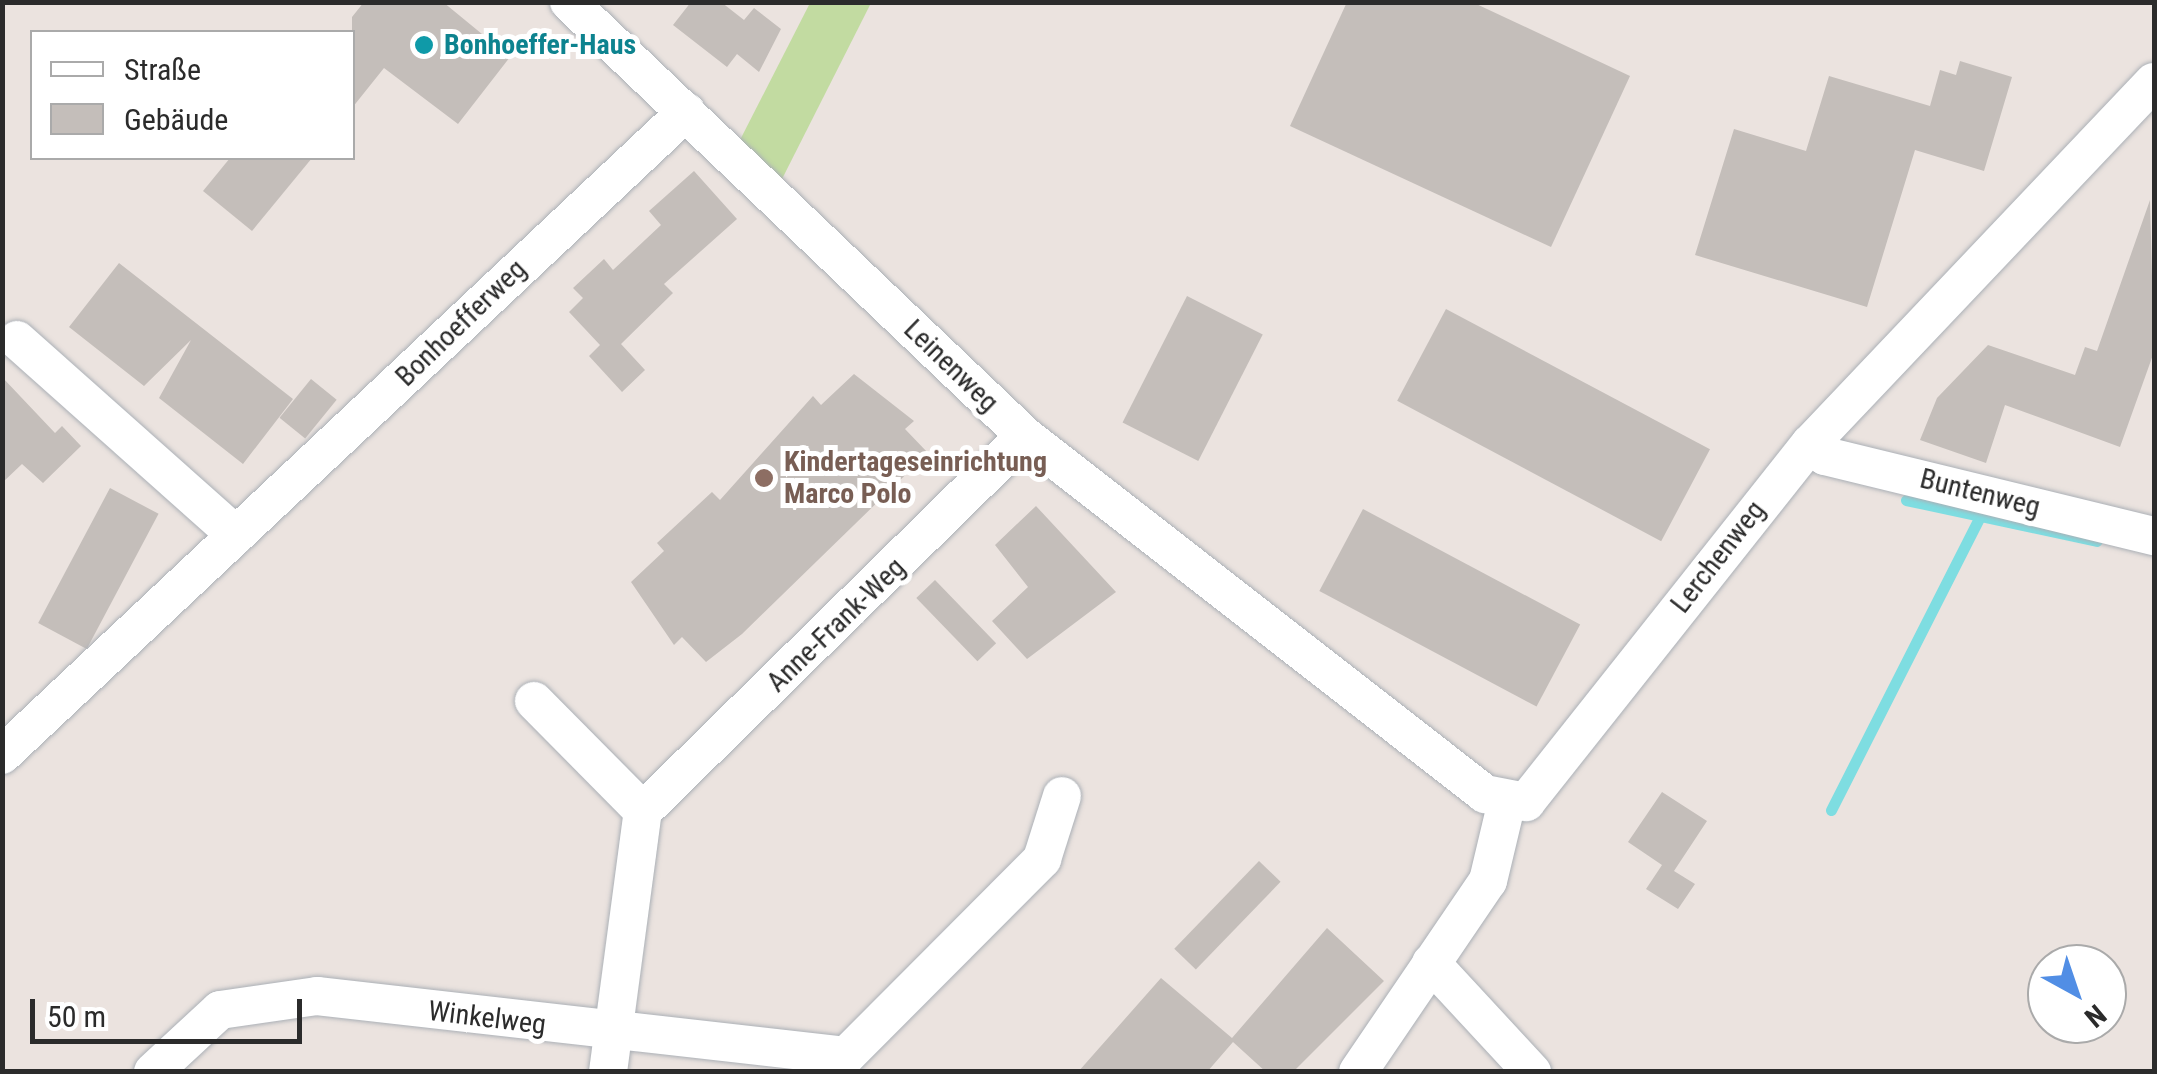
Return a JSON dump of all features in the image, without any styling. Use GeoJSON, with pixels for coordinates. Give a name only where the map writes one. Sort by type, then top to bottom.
{"type":"FeatureCollection","features":[{"type":"Feature","properties":{"kind":"street","name":"Leinenweg"},"geometry":{"type":"LineString","coordinates":[[569,2],[1025,436],[1485,794],[1507,801]]}},
{"type":"Feature","properties":{"kind":"street","name":"Lerchenweg"},"geometry":{"type":"LineString","coordinates":[[1507,801],[1540,794],[1810,444],[2154,82]]}},
{"type":"Feature","properties":{"kind":"street","name":"Bonhoefferweg"},"geometry":{"type":"LineString","coordinates":[[2,755],[686,112]]}},
{"type":"Feature","properties":{"kind":"street"},"geometry":{"type":"LineString","coordinates":[[17,340],[236,536]]}},
{"type":"Feature","properties":{"kind":"street","name":"Anne-Frank-Weg"},"geometry":{"type":"LineString","coordinates":[[643,811],[1025,436]]}},
{"type":"Feature","properties":{"kind":"street","name":"Buntenweg"},"geometry":{"type":"LineString","coordinates":[[1810,444],[1825,456],[2154,536]]}},
{"type":"Feature","properties":{"kind":"street"},"geometry":{"type":"LineString","coordinates":[[534,701],[643,811],[608,1072]]}},
{"type":"Feature","properties":{"kind":"street","name":"Winkelweg"},"geometry":{"type":"LineString","coordinates":[[153,1072],[220,1010],[246,999],[317,996],[853,1064],[1042,859],[1062,796]]}},
{"type":"Feature","properties":{"kind":"street"},"geometry":{"type":"LineString","coordinates":[[1358,1072],[1488,880],[1507,801]]}},
{"type":"Feature","properties":{"kind":"street"},"geometry":{"type":"LineString","coordinates":[[1431,962],[1532,1072]]}},
{"type":"Feature","properties":{"kind":"green space"},"geometry":{"type":"Polygon","coordinates":[[[810,3],[871,3],[781,181],[740,140],[810,3]]]}},
{"type":"Feature","properties":{"kind":"building","name":"Bonhoeffer-Haus"},"geometry":{"type":"Polygon","coordinates":[[[364,2],[443,2],[510,57],[458,124],[384,68],[355,104],[352,17],[364,2]]]}},
{"type":"Feature","properties":{"kind":"building"},"geometry":{"type":"Polygon","coordinates":[[[691,2],[721,2],[744,20],[754,8],[781,29],[759,72],[737,54],[727,67],[673,25],[691,2]]]}},
{"type":"Feature","properties":{"kind":"building"},"geometry":{"type":"Polygon","coordinates":[[[1347,2],[1472,2],[1630,76],[1551,247],[1290,126],[1347,2]]]}},
{"type":"Feature","properties":{"kind":"building"},"geometry":{"type":"Polygon","coordinates":[[[1960,61],[2012,77],[1984,171],[1915,150],[1867,307],[1695,255],[1734,129],[1806,151],[1829,76],[1930,106],[1940,70],[1956,75],[1960,61]]]}},
{"type":"Feature","properties":{"kind":"building"},"geometry":{"type":"Polygon","coordinates":[[[228,160],[310,160],[252,231],[203,191],[228,160]]]}},
{"type":"Feature","properties":{"kind":"building"},"geometry":{"type":"Polygon","coordinates":[[[694,171],[737,219],[664,284],[673,293],[621,344],[645,370],[622,392],[589,356],[600,345],[569,312],[583,298],[573,288],[604,259],[613,270],[661,225],[649,211],[694,171]]]}},
{"type":"Feature","properties":{"kind":"building"},"geometry":{"type":"Polygon","coordinates":[[[2150,200],[2154,352],[2120,447],[2005,405],[1986,463],[1920,440],[1937,398],[1988,345],[2075,375],[2085,347],[2097,351],[2150,200]]]}},
{"type":"Feature","properties":{"kind":"building"},"geometry":{"type":"Polygon","coordinates":[[[119,263],[293,399],[243,464],[159,398],[191,340],[144,386],[69,327],[119,263]]]}},
{"type":"Feature","properties":{"kind":"building"},"geometry":{"type":"Polygon","coordinates":[[[1187,296],[1263,335],[1198,461],[1123,423],[1187,296]]]}},
{"type":"Feature","properties":{"kind":"building"},"geometry":{"type":"Polygon","coordinates":[[[1446,309],[1710,449],[1661,541],[1397,401],[1446,309]]]}},
{"type":"Feature","properties":{"kind":"building"},"geometry":{"type":"Polygon","coordinates":[[[854,374],[914,421],[905,429],[928,453],[742,634],[706,662],[682,637],[674,645],[631,582],[664,551],[657,543],[712,492],[720,500],[813,396],[821,405],[854,374]]]}},
{"type":"Feature","properties":{"kind":"building"},"geometry":{"type":"Polygon","coordinates":[[[2,377],[55,433],[62,426],[81,446],[43,483],[22,464],[2,483],[2,377]]]}},
{"type":"Feature","properties":{"kind":"building"},"geometry":{"type":"Polygon","coordinates":[[[311,379],[337,400],[305,439],[280,418],[311,379]]]}},
{"type":"Feature","properties":{"kind":"building"},"geometry":{"type":"Polygon","coordinates":[[[110,488],[159,514],[87,649],[38,623],[110,488]]]}},
{"type":"Feature","properties":{"kind":"building"},"geometry":{"type":"Polygon","coordinates":[[[1036,506],[1116,592],[1027,659],[992,621],[1028,587],[995,545],[1036,506]]]}},
{"type":"Feature","properties":{"kind":"building"},"geometry":{"type":"Polygon","coordinates":[[[1363,509],[1580,624],[1537,707],[1319,591],[1363,509]]]}},
{"type":"Feature","properties":{"kind":"building"},"geometry":{"type":"Polygon","coordinates":[[[935,580],[996,643],[977,661],[916,598],[935,580]]]}},
{"type":"Feature","properties":{"kind":"building"},"geometry":{"type":"Polygon","coordinates":[[[1662,792],[1707,821],[1674,871],[1695,884],[1678,909],[1646,889],[1662,865],[1628,842],[1662,792]]]}},
{"type":"Feature","properties":{"kind":"building"},"geometry":{"type":"Polygon","coordinates":[[[1259,861],[1281,882],[1196,970],[1174,949],[1259,861]]]}},
{"type":"Feature","properties":{"kind":"building"},"geometry":{"type":"Polygon","coordinates":[[[1327,928],[1384,981],[1293,1072],[1266,1072],[1233,1042],[1207,1072],[1078,1072],[1161,978],[1232,1038],[1327,928]]]}},
{"type":"Feature","properties":{"kind":"waterway"},"geometry":{"type":"LineString","coordinates":[[1906,500],[2097,541]]}},
{"type":"Feature","properties":{"kind":"waterway"},"geometry":{"type":"LineString","coordinates":[[1831,810],[1980,516]]}},
{"type":"Feature","properties":{"kind":"place","name":"Bonhoeffer-Haus"},"geometry":{"type":"Point","coordinates":[424,45]}},
{"type":"Feature","properties":{"kind":"place","name":"Kindertageseinrichtung Marco Polo"},"geometry":{"type":"Point","coordinates":[764,478]}}]}
